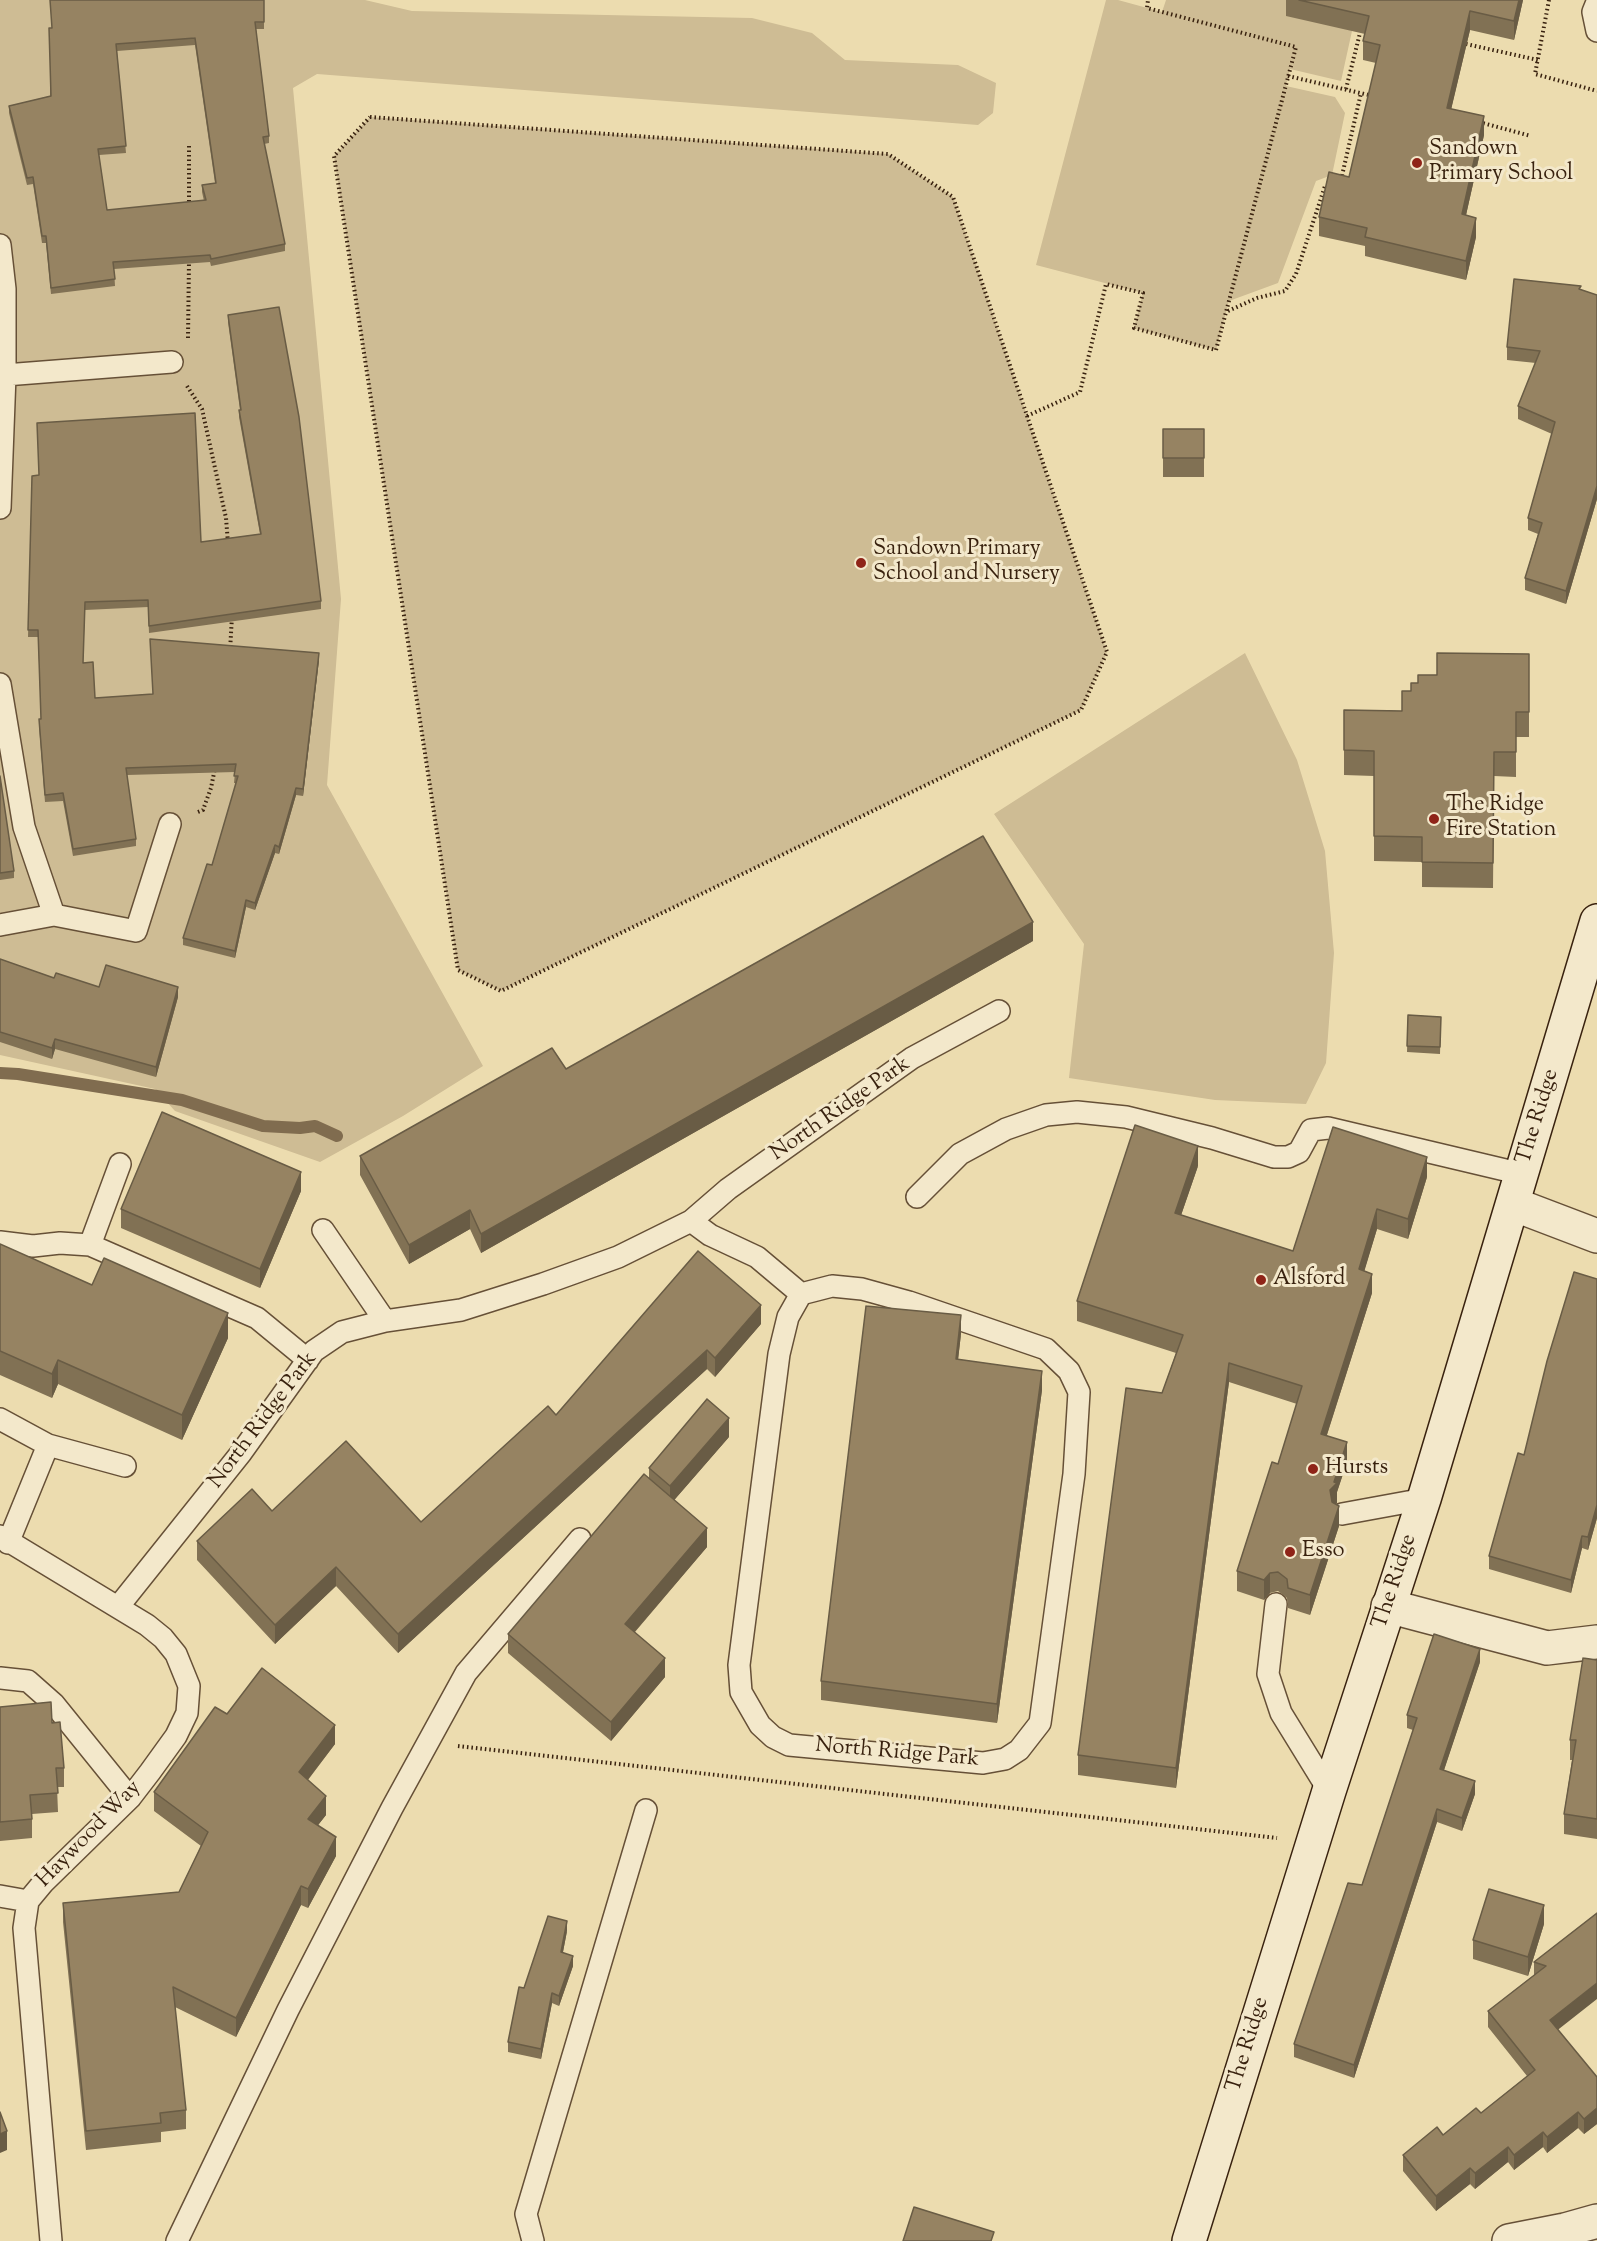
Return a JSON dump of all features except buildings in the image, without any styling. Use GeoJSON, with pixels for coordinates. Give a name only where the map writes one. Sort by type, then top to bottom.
{"type":"FeatureCollection","features":[{"type":"Feature","properties":{"kind":"main road","name":"The Ridge"},"geometry":{"type":"LineString","coordinates":[[1189,2241],[1329,1791],[1424,1499],[1597,921]]}},
{"type":"Feature","properties":{"kind":"main road"},"geometry":{"type":"LineString","coordinates":[[1518,1189],[1597,1236]]}},
{"type":"Feature","properties":{"kind":"main road"},"geometry":{"type":"LineString","coordinates":[[1388,1606],[1547,1648],[1597,1642]]}},
{"type":"Feature","properties":{"kind":"main road"},"geometry":{"type":"LineString","coordinates":[[1509,2241],[1597,2221]]}},
{"type":"Feature","properties":{"kind":"lane"},"geometry":{"type":"LineString","coordinates":[[1597,2],[1593,12],[1597,31]]}},
{"type":"Feature","properties":{"kind":"lane"},"geometry":{"type":"LineString","coordinates":[[0,245],[5,289],[5,375],[0,508]]}},
{"type":"Feature","properties":{"kind":"lane"},"geometry":{"type":"LineString","coordinates":[[5,375],[172,362]]}},
{"type":"Feature","properties":{"kind":"lane"},"geometry":{"type":"LineString","coordinates":[[0,686],[24,827],[54,915]]}},
{"type":"Feature","properties":{"kind":"lane"},"geometry":{"type":"LineString","coordinates":[[0,925],[54,915],[136,931],[170,824]]}},
{"type":"Feature","properties":{"kind":"lane","name":"North Ridge Park"},"geometry":{"type":"LineString","coordinates":[[118,1606],[241,1453],[314,1351],[342,1332],[385,1321],[461,1310],[543,1284],[618,1257],[692,1221],[728,1189],[912,1058],[999,1011]]}},
{"type":"Feature","properties":{"kind":"lane"},"geometry":{"type":"LineString","coordinates":[[917,1197],[960,1154],[1006,1129],[1046,1115],[1077,1112],[1126,1117],[1212,1138],[1274,1157],[1299,1152],[1311,1130],[1328,1128],[1518,1189]]}},
{"type":"Feature","properties":{"kind":"lane"},"geometry":{"type":"LineString","coordinates":[[90,1245],[120,1164]]}},
{"type":"Feature","properties":{"kind":"lane"},"geometry":{"type":"LineString","coordinates":[[692,1221],[710,1235],[757,1257],[801,1294]]}},
{"type":"Feature","properties":{"kind":"lane"},"geometry":{"type":"LineString","coordinates":[[323,1230],[385,1321]]}},
{"type":"Feature","properties":{"kind":"lane"},"geometry":{"type":"LineString","coordinates":[[0,1242],[33,1246],[60,1243],[90,1245],[257,1318],[308,1359]]}},
{"type":"Feature","properties":{"kind":"lane","name":"North Ridge Park"},"geometry":{"type":"LineString","coordinates":[[832,1286],[862,1289],[985,1327],[1046,1349],[1069,1371],[1079,1392],[1074,1474],[1040,1723],[1019,1750],[1005,1759],[983,1763],[789,1745],[773,1737],[760,1725],[741,1692],[739,1665],[779,1354],[788,1317],[801,1294],[832,1286]]}},
{"type":"Feature","properties":{"kind":"lane"},"geometry":{"type":"LineString","coordinates":[[0,1419],[48,1445],[125,1466]]}},
{"type":"Feature","properties":{"kind":"lane"},"geometry":{"type":"LineString","coordinates":[[4,1540],[48,1445]]}},
{"type":"Feature","properties":{"kind":"lane"},"geometry":{"type":"LineString","coordinates":[[1342,1514],[1424,1499]]}},
{"type":"Feature","properties":{"kind":"lane"},"geometry":{"type":"LineString","coordinates":[[177,2241],[288,2010],[392,1808],[466,1673],[580,1539]]}},
{"type":"Feature","properties":{"kind":"lane","name":"Haywood Way"},"geometry":{"type":"LineString","coordinates":[[4,1540],[118,1606],[163,1638],[176,1654],[189,1686],[187,1713],[176,1736],[130,1798],[43,1883],[28,1901],[24,1928],[51,2241]]}},
{"type":"Feature","properties":{"kind":"lane"},"geometry":{"type":"LineString","coordinates":[[1276,1604],[1268,1674],[1281,1713],[1329,1791]]}},
{"type":"Feature","properties":{"kind":"lane"},"geometry":{"type":"LineString","coordinates":[[0,1678],[28,1681],[54,1704],[130,1798]]}},
{"type":"Feature","properties":{"kind":"lane"},"geometry":{"type":"LineString","coordinates":[[533,2241],[526,2214],[646,1810]]}},
{"type":"Feature","properties":{"kind":"lane"},"geometry":{"type":"LineString","coordinates":[[0,1896],[28,1901]]}},
{"type":"Feature","properties":{"kind":"path"},"geometry":{"type":"LineString","coordinates":[[1027,416],[1080,392],[1106,284],[1143,293],[1134,328],[1216,350],[1296,47],[1147,8],[1149,0]]}},
{"type":"Feature","properties":{"kind":"path"},"geometry":{"type":"LineString","coordinates":[[1549,0],[1535,74],[1597,91]]}},
{"type":"Feature","properties":{"kind":"path"},"geometry":{"type":"LineString","coordinates":[[1346,89],[1360,33]]}},
{"type":"Feature","properties":{"kind":"path"},"geometry":{"type":"LineString","coordinates":[[1466,44],[1538,60]]}},
{"type":"Feature","properties":{"kind":"path"},"geometry":{"type":"LineString","coordinates":[[1288,76],[1383,99]]}},
{"type":"Feature","properties":{"kind":"path"},"geometry":{"type":"LineString","coordinates":[[1340,183],[1361,93]]}},
{"type":"Feature","properties":{"kind":"path"},"geometry":{"type":"LineString","coordinates":[[370,117],[888,154],[953,197],[1027,416],[1107,652],[1081,710],[501,991],[458,970],[334,156],[370,117]]}},
{"type":"Feature","properties":{"kind":"path"},"geometry":{"type":"LineString","coordinates":[[1476,121],[1531,136]]}},
{"type":"Feature","properties":{"kind":"path"},"geometry":{"type":"LineString","coordinates":[[189,143],[189,213]]}},
{"type":"Feature","properties":{"kind":"path"},"geometry":{"type":"LineString","coordinates":[[1227,311],[1257,298],[1285,291],[1296,274],[1324,186],[1332,185]]}},
{"type":"Feature","properties":{"kind":"path"},"geometry":{"type":"LineString","coordinates":[[189,260],[188,341],[172,362],[202,409],[226,518],[229,553]]}},
{"type":"Feature","properties":{"kind":"path"},"geometry":{"type":"LineString","coordinates":[[230,657],[232,606]]}},
{"type":"Feature","properties":{"kind":"path"},"geometry":{"type":"LineString","coordinates":[[170,824],[203,810],[211,788],[215,766]]}},
{"type":"Feature","properties":{"kind":"path"},"geometry":{"type":"LineString","coordinates":[[454,1746],[1262,1835],[1313,1845]]}},
{"type":"Feature","properties":{"kind":"shaded area"},"geometry":{"type":"Polygon","coordinates":[[[0,0],[365,0],[412,11],[752,18],[812,33],[845,60],[958,65],[996,83],[993,113],[978,125],[317,74],[293,88],[341,599],[327,785],[483,1066],[403,1116],[320,1162],[175,1111],[155,1089],[0,1055],[0,0]]]}},
{"type":"Feature","properties":{"kind":"shaded area"},"geometry":{"type":"Polygon","coordinates":[[[1106,0],[1118,0],[1162,12],[1166,0],[1288,0],[1352,31],[1341,81],[1290,69],[1286,86],[1335,97],[1345,113],[1332,175],[1316,181],[1278,283],[1229,301],[1216,350],[1134,328],[1143,293],[1036,265],[1106,0]]]}},
{"type":"Feature","properties":{"kind":"shaded area"},"geometry":{"type":"Polygon","coordinates":[[[370,117],[888,154],[953,197],[1107,652],[1081,710],[501,991],[458,970],[334,156],[370,117]]]}},
{"type":"Feature","properties":{"kind":"shaded area"},"geometry":{"type":"Polygon","coordinates":[[[1245,653],[1297,760],[1325,851],[1334,953],[1326,1063],[1306,1104],[1215,1100],[1069,1078],[1084,944],[994,814],[1245,653]]]}},
{"type":"Feature","properties":{"kind":"waterway"},"geometry":{"type":"LineString","coordinates":[[0,1073],[182,1100],[263,1126],[300,1128],[315,1126],[337,1136]]}},
{"type":"Feature","properties":{"kind":"place","name":"Sandown Primary School"},"geometry":{"type":"Point","coordinates":[1417,163]}},
{"type":"Feature","properties":{"kind":"place","name":"Sandown Primary School and Nursery"},"geometry":{"type":"Point","coordinates":[861,563]}},
{"type":"Feature","properties":{"kind":"place","name":"The Ridge Fire Station"},"geometry":{"type":"Point","coordinates":[1434,819]}},
{"type":"Feature","properties":{"kind":"place","name":"Alsford"},"geometry":{"type":"Point","coordinates":[1261,1280]}},
{"type":"Feature","properties":{"kind":"place","name":"Hursts"},"geometry":{"type":"Point","coordinates":[1313,1469]}},
{"type":"Feature","properties":{"kind":"place","name":"Esso"},"geometry":{"type":"Point","coordinates":[1290,1552]}}]}
